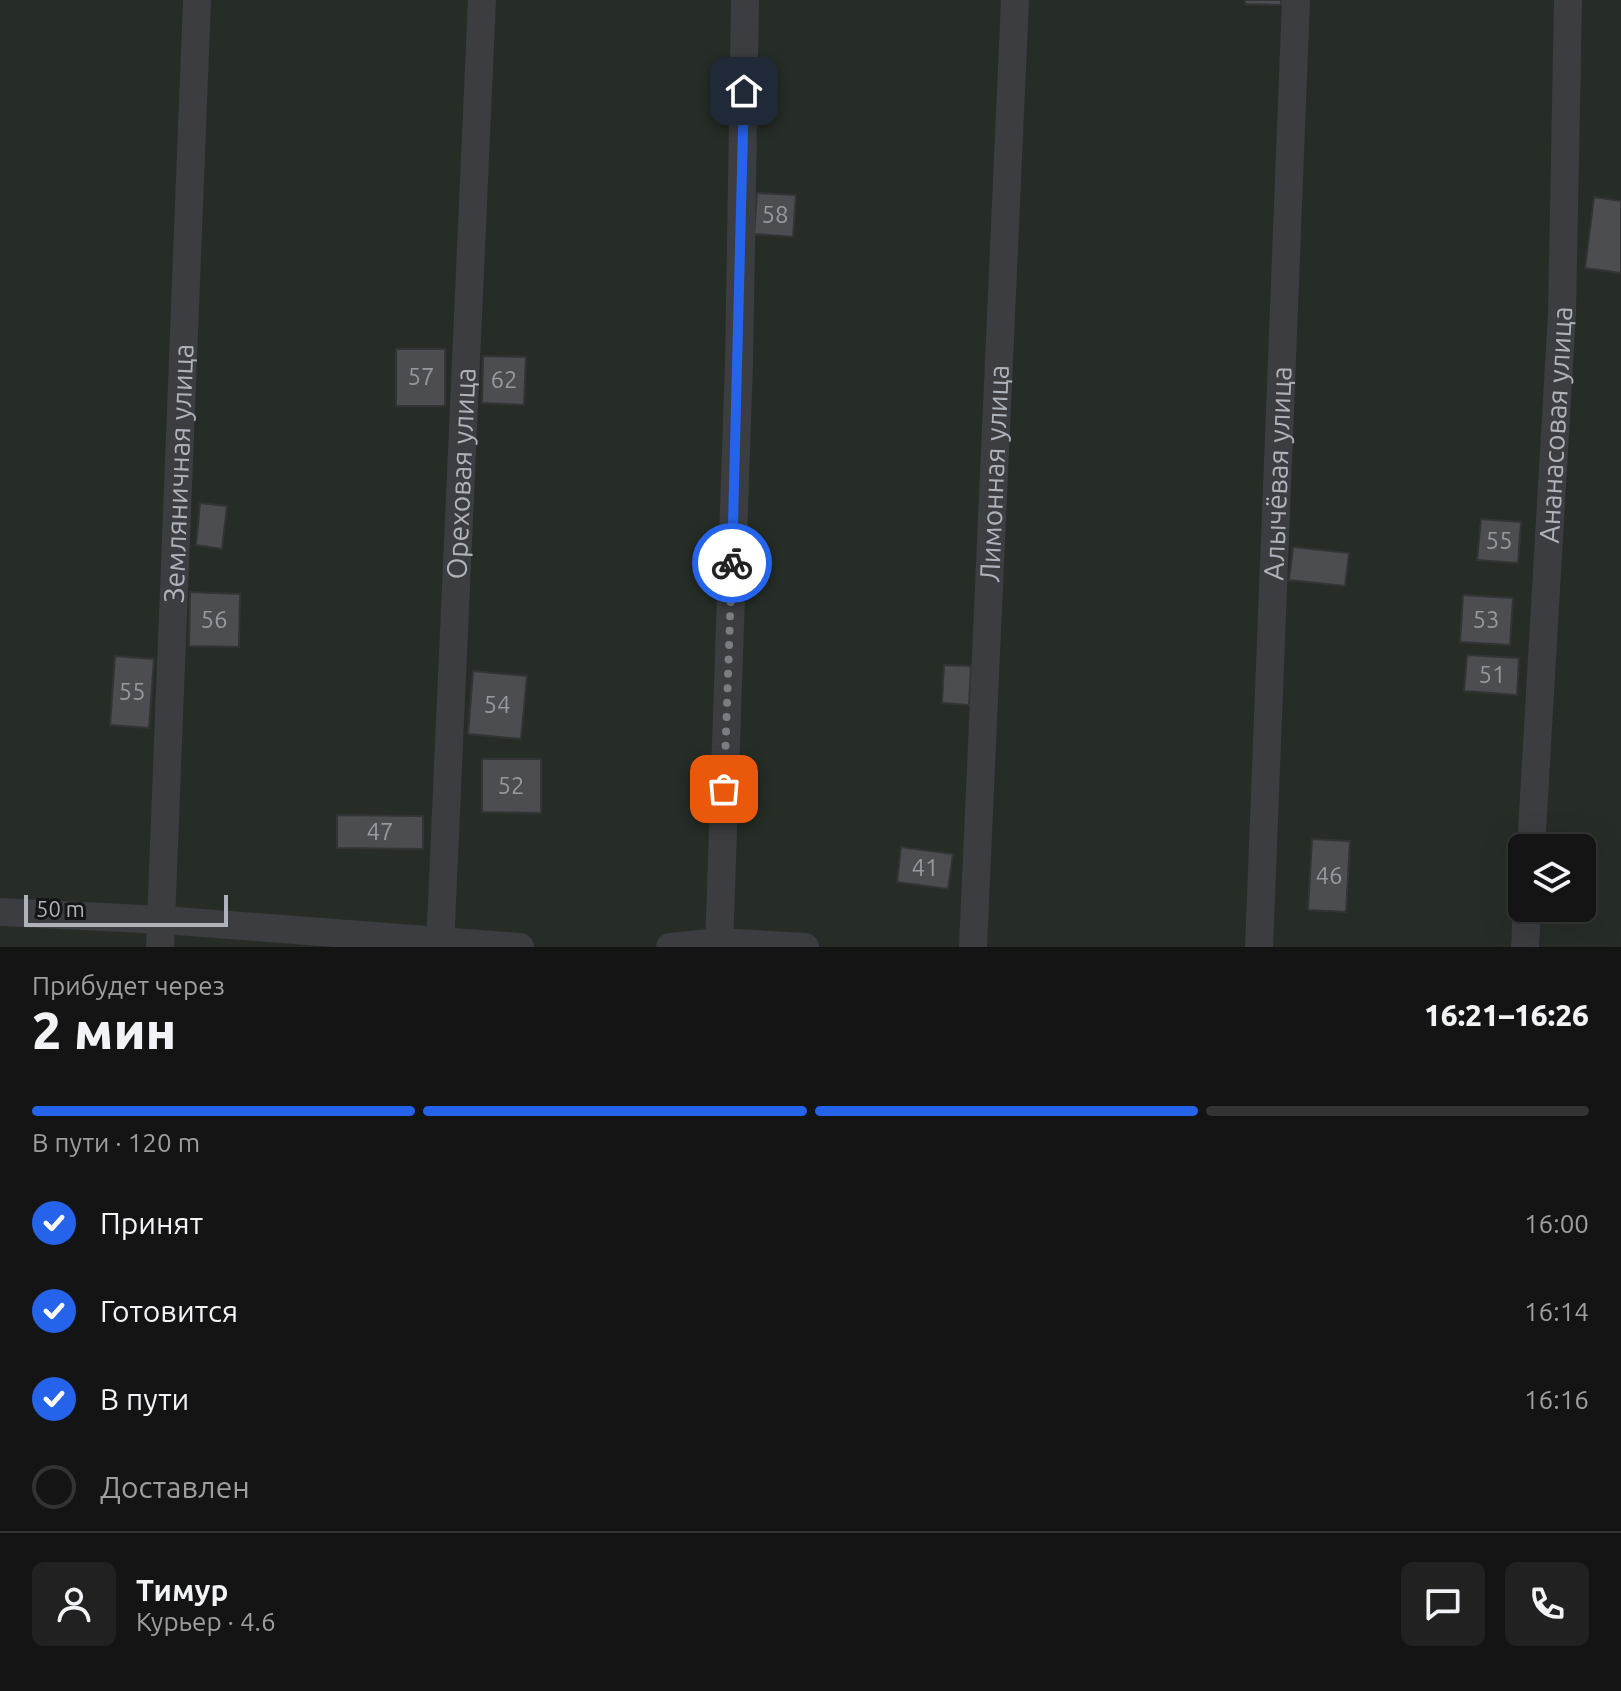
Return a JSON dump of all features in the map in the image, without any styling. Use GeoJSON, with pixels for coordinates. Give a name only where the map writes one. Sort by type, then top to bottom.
{"type":"FeatureCollection","features":[{"type":"Feature","properties":{"kind":"street","name":"Земляничная улица"},"geometry":{"type":"LineString","coordinates":[[162,934],[197,0]]}},
{"type":"Feature","properties":{"kind":"street","name":"Ореховая улица"},"geometry":{"type":"LineString","coordinates":[[440,943],[482,0]]}},
{"type":"Feature","properties":{"kind":"street"},"geometry":{"type":"LineString","coordinates":[[719,944],[739,363],[745,0]]}},
{"type":"Feature","properties":{"kind":"street","name":"Лимонная улица"},"geometry":{"type":"LineString","coordinates":[[973,947],[1015,0]]}},
{"type":"Feature","properties":{"kind":"street","name":"Алычёвая улица"},"geometry":{"type":"LineString","coordinates":[[1259,947],[1296,0]]}},
{"type":"Feature","properties":{"kind":"street","name":"Ананасовая улица"},"geometry":{"type":"LineString","coordinates":[[1532,834],[1562,313],[1568,0]]}},
{"type":"Feature","properties":{"kind":"street"},"geometry":{"type":"LineString","coordinates":[[0,912],[162,934],[520,947]]}},
{"type":"Feature","properties":{"kind":"street"},"geometry":{"type":"LineString","coordinates":[[1525,947],[1526,922]]}},
{"type":"Feature","properties":{"kind":"street"},"geometry":{"type":"LineString","coordinates":[[670,947],[719,944],[805,947]]}},
{"type":"Feature","properties":{"kind":"shaded area"},"geometry":{"type":"Polygon","coordinates":[[[0,0],[1621,0],[1621,947],[0,947],[0,0]]]}},
{"type":"Feature","properties":{"kind":"building"},"geometry":{"type":"Polygon","coordinates":[[[1245,0],[1281,0],[1281,5],[1245,4],[1245,0]]]}},
{"type":"Feature","properties":{"kind":"building"},"geometry":{"type":"Polygon","coordinates":[[[757,193],[796,195],[793,237],[754,234],[757,193]]]}},
{"type":"Feature","properties":{"kind":"building"},"geometry":{"type":"Polygon","coordinates":[[[1594,197],[1621,201],[1621,273],[1585,268],[1594,197]]]}},
{"type":"Feature","properties":{"kind":"building"},"geometry":{"type":"Polygon","coordinates":[[[396,349],[445,349],[445,406],[396,406],[396,349]]]}},
{"type":"Feature","properties":{"kind":"building"},"geometry":{"type":"Polygon","coordinates":[[[483,356],[526,357],[524,405],[482,403],[483,356]]]}},
{"type":"Feature","properties":{"kind":"building"},"geometry":{"type":"Polygon","coordinates":[[[200,503],[227,506],[222,549],[196,545],[200,503]]]}},
{"type":"Feature","properties":{"kind":"building"},"geometry":{"type":"Polygon","coordinates":[[[1481,519],[1521,522],[1518,563],[1477,560],[1481,519]]]}},
{"type":"Feature","properties":{"kind":"building"},"geometry":{"type":"Polygon","coordinates":[[[1293,547],[1349,553],[1345,586],[1289,580],[1293,547]]]}},
{"type":"Feature","properties":{"kind":"building"},"geometry":{"type":"Polygon","coordinates":[[[190,592],[240,594],[239,647],[189,646],[190,592]]]}},
{"type":"Feature","properties":{"kind":"building"},"geometry":{"type":"Polygon","coordinates":[[[1463,595],[1513,598],[1510,645],[1460,642],[1463,595]]]}},
{"type":"Feature","properties":{"kind":"building"},"geometry":{"type":"Polygon","coordinates":[[[1467,655],[1519,658],[1517,695],[1464,691],[1467,655]]]}},
{"type":"Feature","properties":{"kind":"building"},"geometry":{"type":"Polygon","coordinates":[[[115,656],[154,659],[149,728],[110,725],[115,656]]]}},
{"type":"Feature","properties":{"kind":"building"},"geometry":{"type":"Polygon","coordinates":[[[944,665],[971,666],[969,705],[942,703],[944,665]]]}},
{"type":"Feature","properties":{"kind":"building"},"geometry":{"type":"Polygon","coordinates":[[[473,671],[527,676],[521,739],[468,734],[473,671]]]}},
{"type":"Feature","properties":{"kind":"building"},"geometry":{"type":"Polygon","coordinates":[[[482,759],[541,759],[541,813],[482,812],[482,759]]]}},
{"type":"Feature","properties":{"kind":"building"},"geometry":{"type":"Polygon","coordinates":[[[337,815],[423,816],[423,849],[337,848],[337,815]]]}},
{"type":"Feature","properties":{"kind":"building"},"geometry":{"type":"Polygon","coordinates":[[[1312,839],[1350,841],[1346,912],[1308,910],[1312,839]]]}},
{"type":"Feature","properties":{"kind":"building"},"geometry":{"type":"Polygon","coordinates":[[[901,847],[953,854],[948,889],[897,882],[901,847]]]}},
{"type":"Feature","properties":{"kind":"way so far"},"geometry":{"type":"LineString","coordinates":[[724,789],[732,563]]}},
{"type":"Feature","properties":{"kind":"route"},"geometry":{"type":"LineString","coordinates":[[732,563],[744,91]]}}]}
